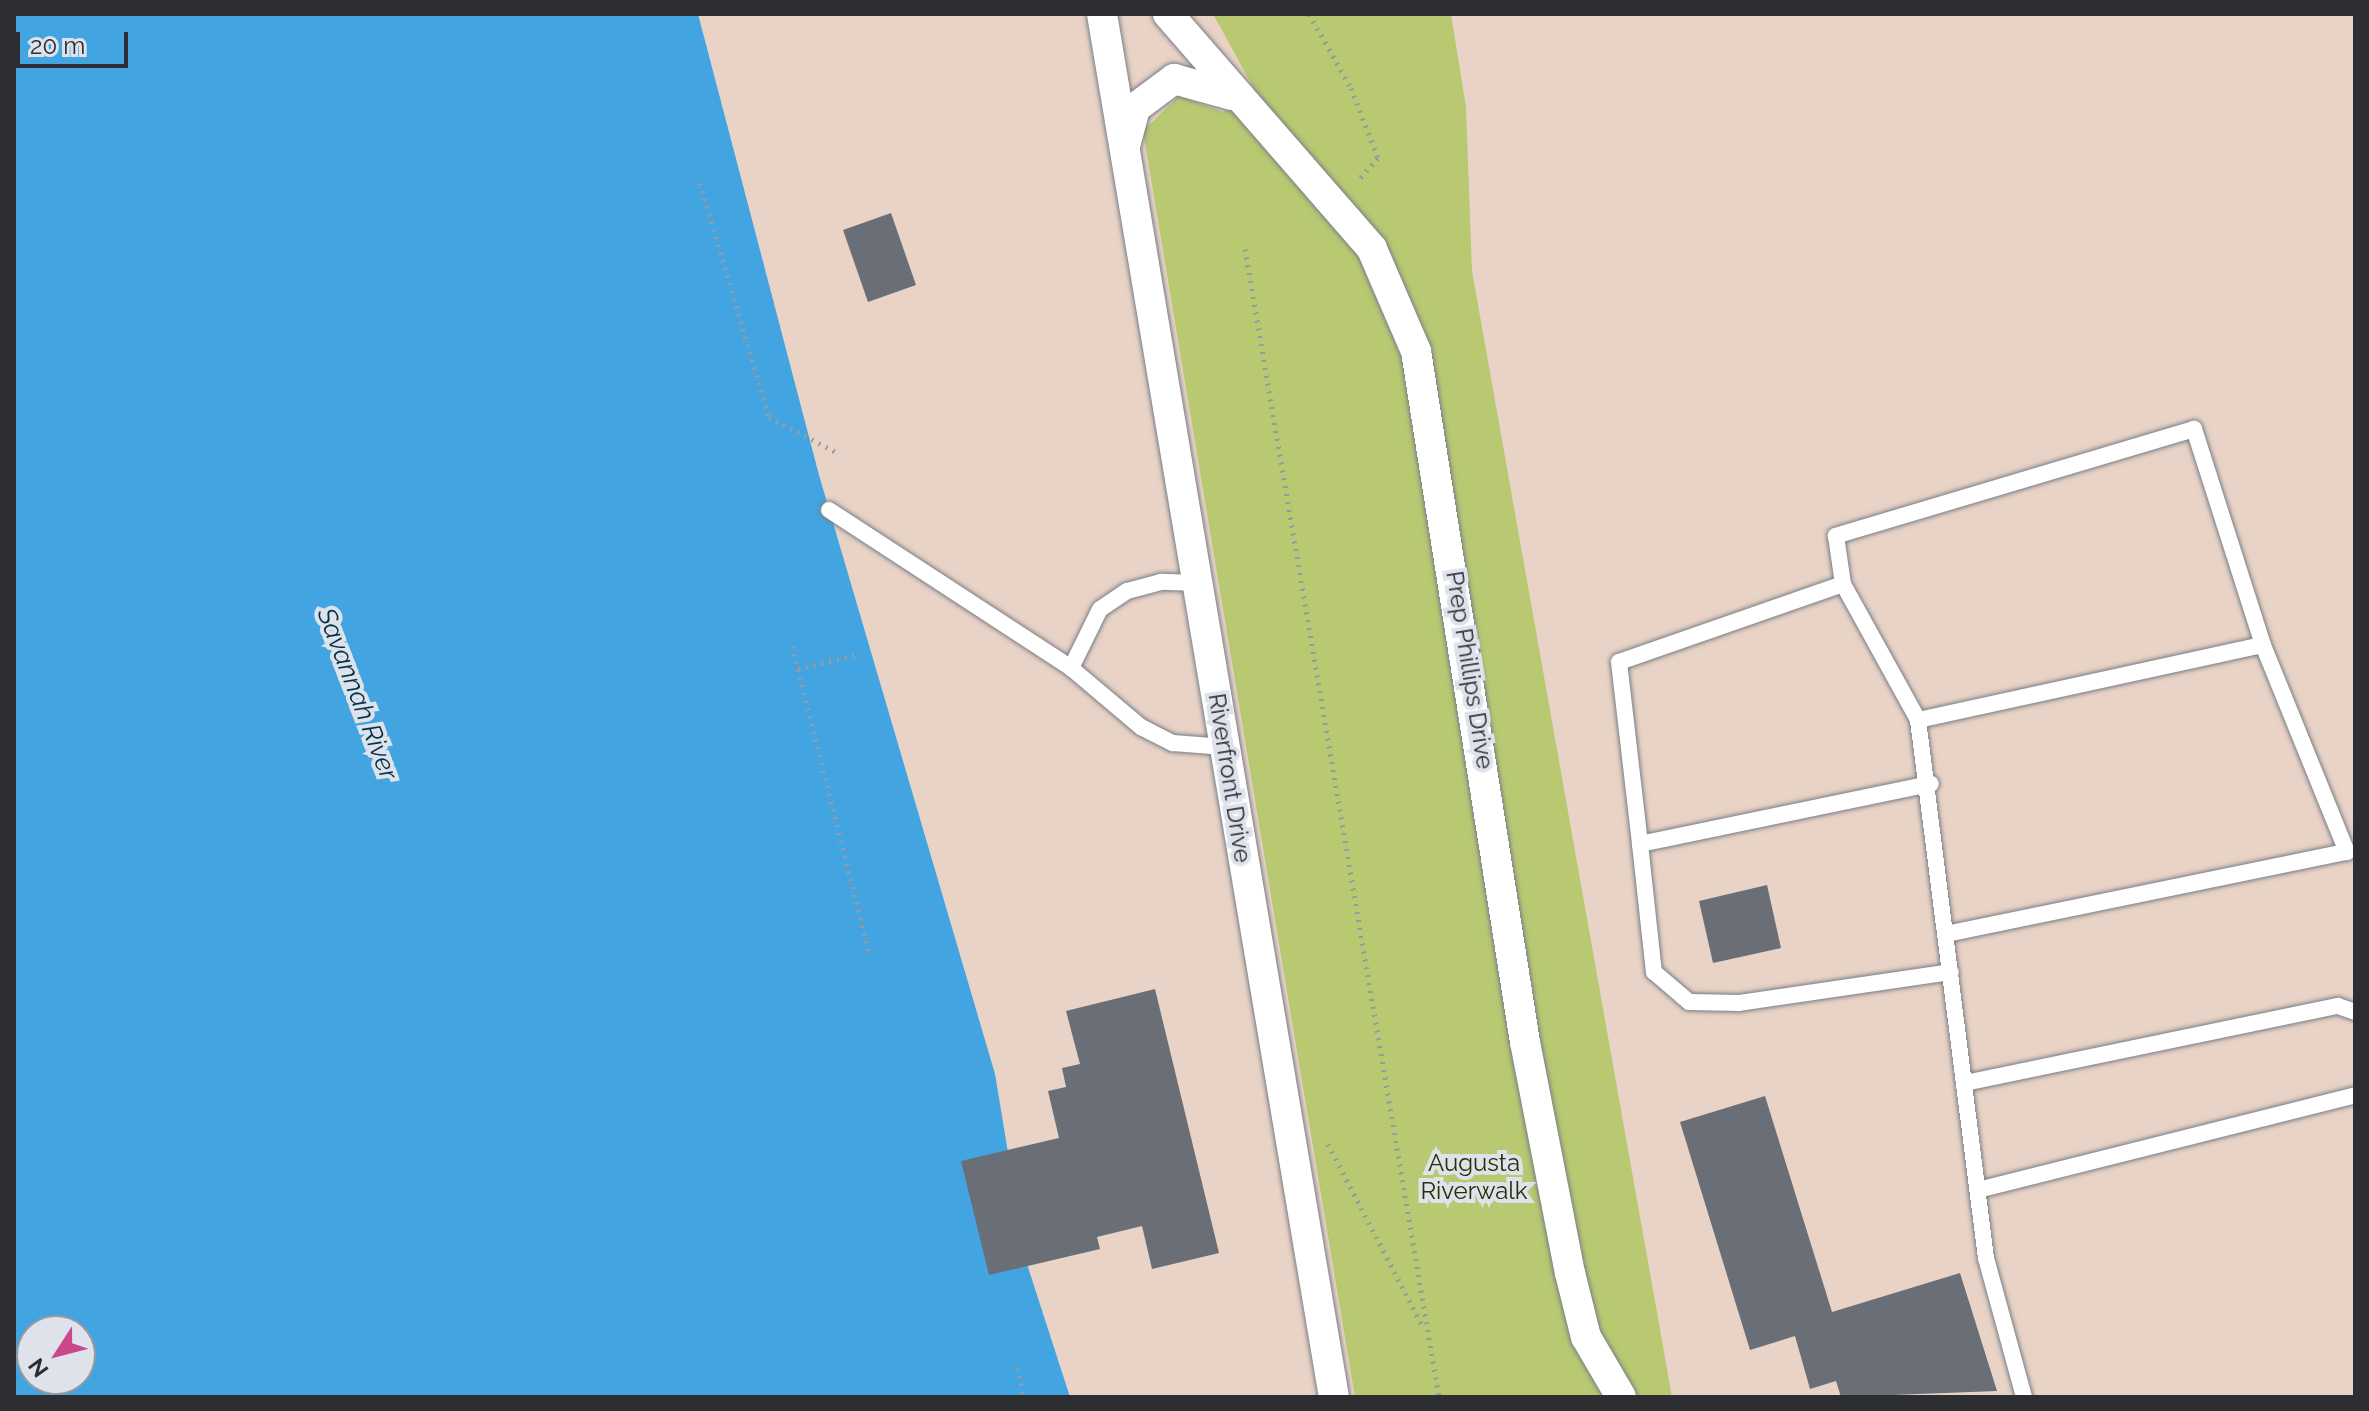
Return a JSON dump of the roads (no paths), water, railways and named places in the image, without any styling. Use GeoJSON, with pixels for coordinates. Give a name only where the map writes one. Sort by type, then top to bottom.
{"type":"FeatureCollection","features":[{"type":"Feature","properties":{"kind":"street","name":"Riverfront Drive"},"geometry":{"type":"LineString","coordinates":[[1102,14],[1334,1397]]}},
{"type":"Feature","properties":{"kind":"street","name":"Prep Phillips Drive"},"geometry":{"type":"LineString","coordinates":[[1168,14],[1390,278],[1416,351],[1525,1042],[1570,1273],[1586,1337],[1621,1397]]}},
{"type":"Feature","properties":{"kind":"street","name":"Riverfront Drive"},"geometry":{"type":"LineString","coordinates":[[1125,160],[1135,108],[1156,88],[1196,81],[1235,97]]}},
{"type":"Feature","properties":{"kind":"lane"},"geometry":{"type":"LineString","coordinates":[[1946,934],[2347,852],[2263,645],[2194,429],[1836,536],[1843,584],[1918,720],[1931,784],[1946,934],[1986,1258],[2024,1397]]}},
{"type":"Feature","properties":{"kind":"lane"},"geometry":{"type":"LineString","coordinates":[[829,510],[1071,668],[1141,727],[1173,743],[1225,747]]}},
{"type":"Feature","properties":{"kind":"lane"},"geometry":{"type":"LineString","coordinates":[[1071,668],[1100,609],[1127,591],[1161,582],[1198,583]]}},
{"type":"Feature","properties":{"kind":"lane"},"geometry":{"type":"LineString","coordinates":[[1843,584],[1619,662],[1654,972],[1689,1002],[1739,1003],[1951,972]]}},
{"type":"Feature","properties":{"kind":"lane"},"geometry":{"type":"LineString","coordinates":[[1918,720],[2263,645]]}},
{"type":"Feature","properties":{"kind":"lane"},"geometry":{"type":"LineString","coordinates":[[1640,844],[1931,784]]}},
{"type":"Feature","properties":{"kind":"lane"},"geometry":{"type":"LineString","coordinates":[[1965,1083],[2338,1006],[2355,1012]]}},
{"type":"Feature","properties":{"kind":"lane"},"geometry":{"type":"LineString","coordinates":[[1978,1190],[2355,1095]]}},
{"type":"Feature","properties":{"kind":"water","name":"Savannah River"},"geometry":{"type":"Polygon","coordinates":[[[14,14],[698,14],[819,475],[995,1074],[1026,1261],[1070,1397],[14,1397],[14,14]]]}},
{"type":"Feature","properties":{"kind":"park label","name":"Augusta Riverwalk"},"geometry":{"type":"Point","coordinates":[1474,1177]}}]}
